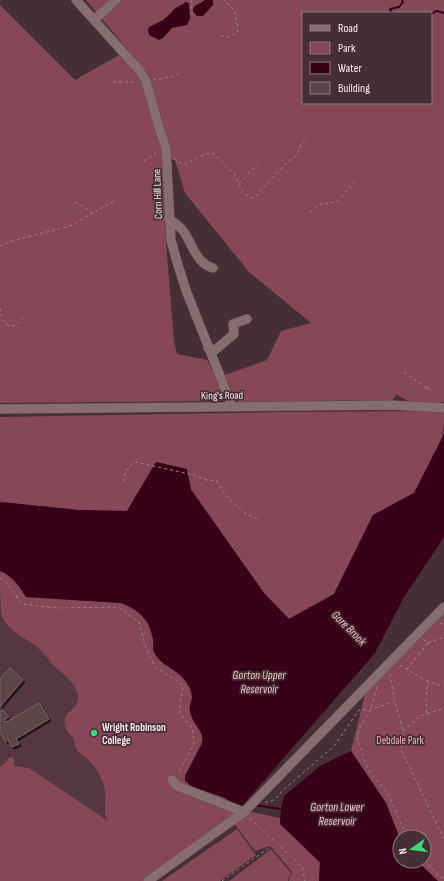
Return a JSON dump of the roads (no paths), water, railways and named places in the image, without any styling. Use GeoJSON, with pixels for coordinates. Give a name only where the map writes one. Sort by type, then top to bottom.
{"type":"FeatureCollection","features":[{"type":"Feature","properties":{"kind":"street","name":"Corn Hill Lane"},"geometry":{"type":"LineString","coordinates":[[76,0],[140,71],[146,80],[160,131],[167,150],[171,240],[187,293],[232,406]]}},
{"type":"Feature","properties":{"kind":"street"},"geometry":{"type":"LineString","coordinates":[[94,20],[116,0]]}},
{"type":"Feature","properties":{"kind":"street"},"geometry":{"type":"LineString","coordinates":[[169,219],[177,224],[183,231],[204,264],[213,268]]}},
{"type":"Feature","properties":{"kind":"street"},"geometry":{"type":"LineString","coordinates":[[208,348],[215,350],[234,334],[233,324],[247,319]]}},
{"type":"Feature","properties":{"kind":"street","name":"King's Road"},"geometry":{"type":"LineString","coordinates":[[0,409],[391,405],[444,408]]}},
{"type":"Feature","properties":{"kind":"street"},"geometry":{"type":"LineString","coordinates":[[148,881],[259,801],[444,607]]}},
{"type":"Feature","properties":{"kind":"street"},"geometry":{"type":"LineString","coordinates":[[172,780],[174,784],[181,787],[246,810]]}},
{"type":"Feature","properties":{"kind":"water"},"geometry":{"type":"Polygon","coordinates":[[[205,0],[213,0],[213,5],[203,16],[197,16],[193,12],[194,7],[205,0]]]}},
{"type":"Feature","properties":{"kind":"water"},"geometry":{"type":"Polygon","coordinates":[[[186,2],[189,3],[190,19],[187,25],[172,28],[163,38],[159,40],[149,35],[149,27],[163,20],[174,9],[186,2]]]}},
{"type":"Feature","properties":{"kind":"water","name":"Gorton Upper Reservoir"},"geometry":{"type":"Polygon","coordinates":[[[444,434],[444,537],[404,597],[375,653],[241,807],[225,798],[191,786],[185,781],[185,776],[203,739],[193,721],[191,714],[191,690],[188,684],[176,671],[156,656],[153,650],[150,626],[143,616],[121,603],[26,597],[12,579],[0,571],[0,502],[79,510],[127,511],[156,462],[187,469],[191,490],[264,593],[289,619],[334,594],[373,515],[414,493],[444,434]]]}},
{"type":"Feature","properties":{"kind":"water","name":"Gorton Lower Reservoir"},"geometry":{"type":"Polygon","coordinates":[[[351,751],[386,803],[396,829],[392,829],[392,869],[425,869],[438,881],[319,881],[320,862],[280,824],[284,796],[320,766],[351,751]]]}},
{"type":"Feature","properties":{"kind":"waterway"},"geometry":{"type":"LineString","coordinates":[[392,12],[390,9],[399,7],[403,2],[402,0]]}},
{"type":"Feature","properties":{"kind":"waterway"},"geometry":{"type":"LineString","coordinates":[[432,14],[437,11],[444,13]]}},
{"type":"Feature","properties":{"kind":"waterway"},"geometry":{"type":"LineString","coordinates":[[254,805],[281,809]]}},
{"type":"Feature","properties":{"kind":"place","name":"Wright Robinson College"},"geometry":{"type":"Point","coordinates":[94,733]}},
{"type":"Feature","properties":{"kind":"water label","name":"Gore Brook"},"geometry":{"type":"Point","coordinates":[349,628]}},
{"type":"Feature","properties":{"kind":"park label","name":"Debdale Park"},"geometry":{"type":"Point","coordinates":[400,740]}}]}
